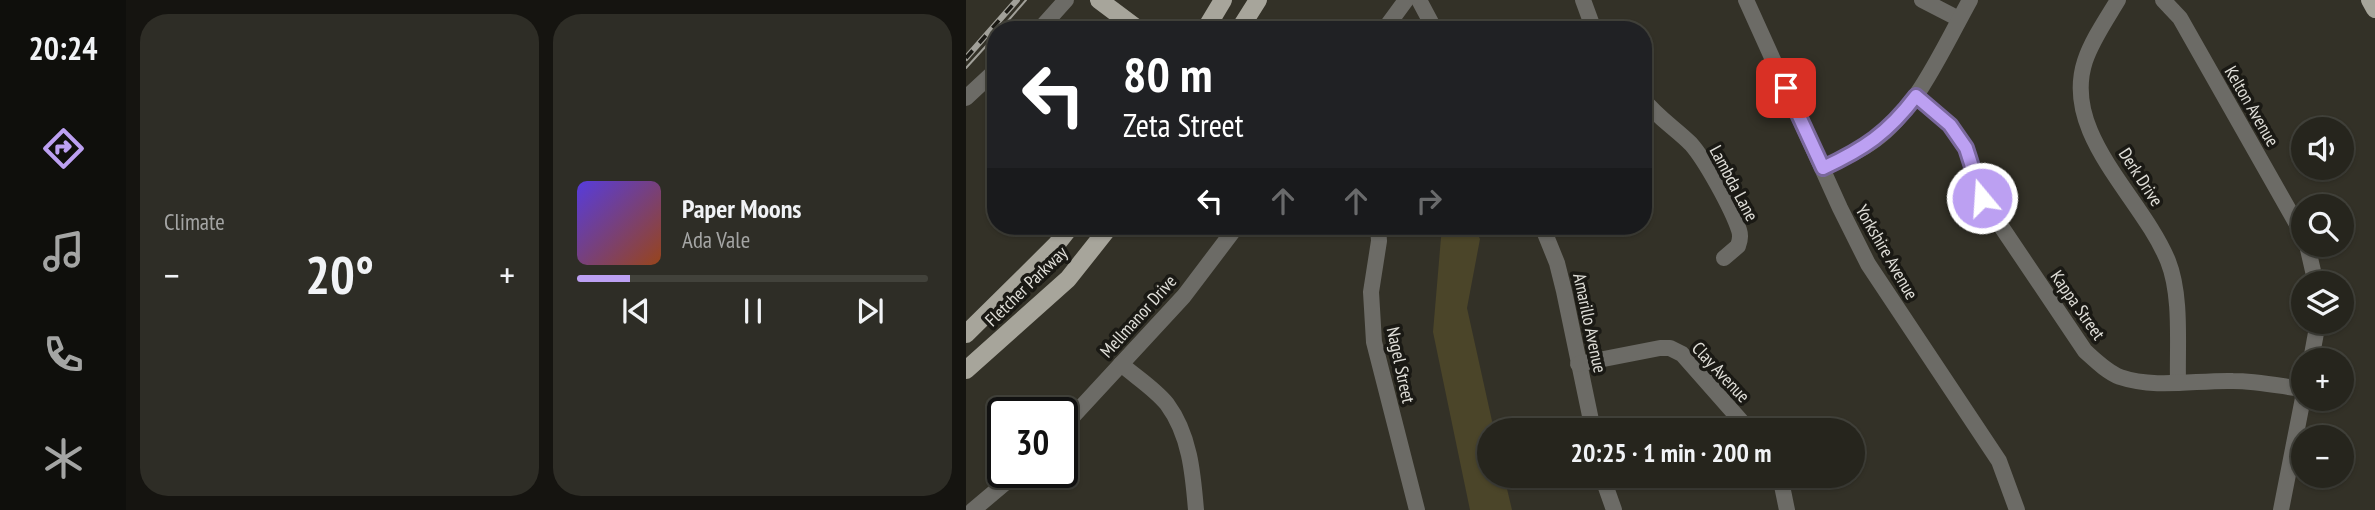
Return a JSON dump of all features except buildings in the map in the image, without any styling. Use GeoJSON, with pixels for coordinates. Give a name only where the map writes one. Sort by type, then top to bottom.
{"type":"FeatureCollection","features":[{"type":"Feature","properties":{"kind":"main road"},"geometry":{"type":"LineString","coordinates":[[1210,21],[1223,0]]}},
{"type":"Feature","properties":{"kind":"main road"},"geometry":{"type":"LineString","coordinates":[[1245,21],[1258,0]]}},
{"type":"Feature","properties":{"kind":"main road"},"geometry":{"type":"LineString","coordinates":[[2370,0],[2375,9]]}},
{"type":"Feature","properties":{"kind":"main road"},"geometry":{"type":"LineString","coordinates":[[1106,5],[1127,21]]}},
{"type":"Feature","properties":{"kind":"main road","name":"Fletcher Parkway"},"geometry":{"type":"LineString","coordinates":[[966,334],[1064,235]]}},
{"type":"Feature","properties":{"kind":"main road","name":"Fletcher Parkway"},"geometry":{"type":"LineString","coordinates":[[966,370],[1068,279],[1103,235]]}},
{"type":"Feature","properties":{"kind":"street"},"geometry":{"type":"LineString","coordinates":[[1047,21],[1066,0]]}},
{"type":"Feature","properties":{"kind":"street"},"geometry":{"type":"LineString","coordinates":[[1391,21],[1406,0]]}},
{"type":"Feature","properties":{"kind":"street"},"geometry":{"type":"LineString","coordinates":[[1419,0],[1430,21]]}},
{"type":"Feature","properties":{"kind":"street"},"geometry":{"type":"LineString","coordinates":[[1583,0],[1591,21]]}},
{"type":"Feature","properties":{"kind":"street","name":"Yorkshire Avenue"},"geometry":{"type":"LineString","coordinates":[[1746,0],[1839,208],[1868,264],[1999,460],[2017,510]]}},
{"type":"Feature","properties":{"kind":"street"},"geometry":{"type":"LineString","coordinates":[[1922,0],[1959,19]]}},
{"type":"Feature","properties":{"kind":"street"},"geometry":{"type":"LineString","coordinates":[[1823,168],[1881,136],[1899,118],[1916,96],[1970,0]]}},
{"type":"Feature","properties":{"kind":"street","name":"Derk Drive"},"geometry":{"type":"LineString","coordinates":[[2118,0],[2085,62],[2080,82],[2081,105],[2092,138],[2157,237],[2169,264],[2175,289],[2178,383]]}},
{"type":"Feature","properties":{"kind":"street","name":"Kelton Avenue"},"geometry":{"type":"LineString","coordinates":[[2163,0],[2180,18],[2291,214]]}},
{"type":"Feature","properties":{"kind":"street"},"geometry":{"type":"LineString","coordinates":[[966,98],[987,78]]}},
{"type":"Feature","properties":{"kind":"street","name":"Kappa Street"},"geometry":{"type":"LineString","coordinates":[[1916,96],[1950,125],[1966,148],[1982,198],[2085,351],[2118,376],[2136,380],[2178,383],[2235,381],[2291,388]]}},
{"type":"Feature","properties":{"kind":"street","name":"Lambda Lane"},"geometry":{"type":"LineString","coordinates":[[1652,109],[1663,122],[1689,142],[1703,159],[1740,232],[1738,246],[1724,258]]}},
{"type":"Feature","properties":{"kind":"street","name":"Mellmanor Drive"},"geometry":{"type":"LineString","coordinates":[[1078,411],[1184,296],[1230,235]]}},
{"type":"Feature","properties":{"kind":"street","name":"Nagel Street"},"geometry":{"type":"LineString","coordinates":[[1379,235],[1371,292],[1374,342],[1417,510]]}},
{"type":"Feature","properties":{"kind":"street","name":"Amarillo Avenue"},"geometry":{"type":"LineString","coordinates":[[1545,235],[1558,268],[1589,418]]}},
{"type":"Feature","properties":{"kind":"street","name":"Clay Avenue"},"geometry":{"type":"LineString","coordinates":[[1578,364],[1656,348],[1670,348],[1682,354],[1738,418]]}},
{"type":"Feature","properties":{"kind":"street"},"geometry":{"type":"LineString","coordinates":[[1121,364],[1166,403],[1182,431],[1193,472],[1196,510]]}},
{"type":"Feature","properties":{"kind":"street"},"geometry":{"type":"LineString","coordinates":[[2280,510],[2300,411]]}},
{"type":"Feature","properties":{"kind":"street"},"geometry":{"type":"LineString","coordinates":[[974,510],[999,488]]}},
{"type":"Feature","properties":{"kind":"street"},"geometry":{"type":"LineString","coordinates":[[1606,488],[1614,510]]}},
{"type":"Feature","properties":{"kind":"street"},"geometry":{"type":"LineString","coordinates":[[1782,488],[1787,510]]}},
{"type":"Feature","properties":{"kind":"shaded area"},"geometry":{"type":"Polygon","coordinates":[[[1441,235],[1478,235],[1480,239],[1467,308],[1491,418],[1477,418],[1477,488],[1507,488],[1512,510],[1470,510],[1433,332],[1441,235]]]}},
{"type":"Feature","properties":{"kind":"tram line"},"geometry":{"type":"LineString","coordinates":[[1008,21],[1026,0]]}},
{"type":"Feature","properties":{"kind":"tram line"},"geometry":{"type":"LineString","coordinates":[[966,68],[987,45]]}},
{"type":"Feature","properties":{"kind":"railway"},"geometry":{"type":"LineString","coordinates":[[999,21],[1017,0]]}},
{"type":"Feature","properties":{"kind":"railway"},"geometry":{"type":"LineString","coordinates":[[966,58],[987,34]]}},
{"type":"Feature","properties":{"kind":"route"},"geometry":{"type":"LineString","coordinates":[[1786,88],[1823,168],[1881,136],[1916,96],[1950,125],[1966,148],[1982,198]]}}]}
